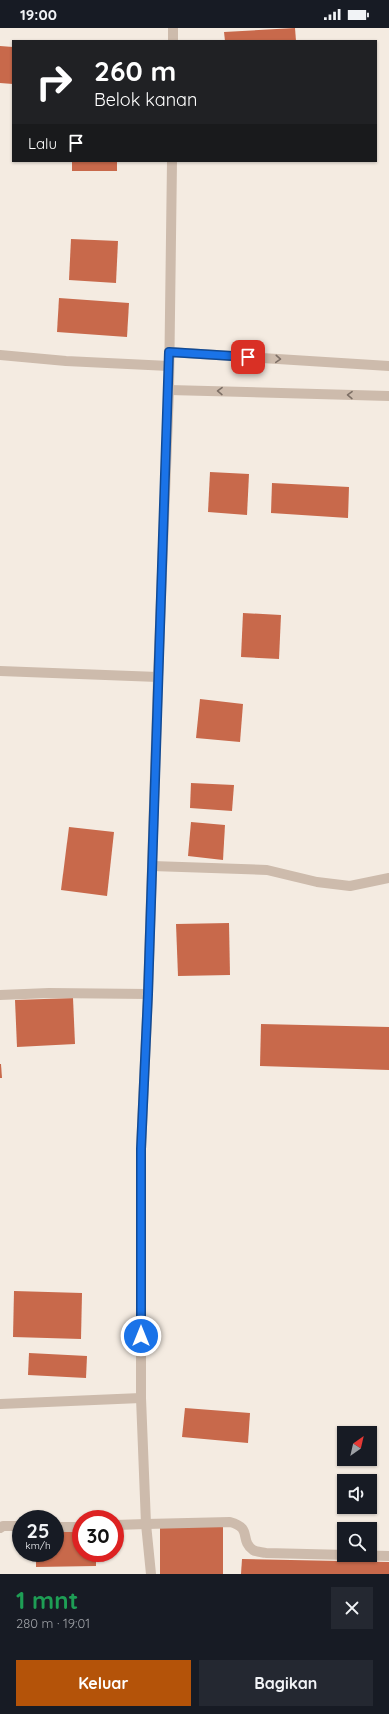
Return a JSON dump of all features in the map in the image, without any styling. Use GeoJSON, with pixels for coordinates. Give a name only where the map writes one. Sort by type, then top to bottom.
{"type":"FeatureCollection","features":[{"type":"Feature","properties":{"kind":"street"},"geometry":{"type":"LineString","coordinates":[[173,28],[173,40]]}},
{"type":"Feature","properties":{"kind":"street"},"geometry":{"type":"LineString","coordinates":[[150,1574],[146,1524],[141,1398],[141,1149],[148,994],[169,390],[172,162]]}},
{"type":"Feature","properties":{"kind":"street"},"geometry":{"type":"LineString","coordinates":[[169,352],[389,366]]}},
{"type":"Feature","properties":{"kind":"street"},"geometry":{"type":"LineString","coordinates":[[0,356],[169,366]]}},
{"type":"Feature","properties":{"kind":"street"},"geometry":{"type":"LineString","coordinates":[[169,390],[389,396]]}},
{"type":"Feature","properties":{"kind":"street"},"geometry":{"type":"LineString","coordinates":[[0,671],[158,677]]}},
{"type":"Feature","properties":{"kind":"street"},"geometry":{"type":"LineString","coordinates":[[152,866],[267,870],[318,882],[350,886],[389,878]]}},
{"type":"Feature","properties":{"kind":"street"},"geometry":{"type":"LineString","coordinates":[[0,995],[49,993],[148,994]]}},
{"type":"Feature","properties":{"kind":"street"},"geometry":{"type":"LineString","coordinates":[[0,1404],[141,1398]]}},
{"type":"Feature","properties":{"kind":"street"},"geometry":{"type":"LineString","coordinates":[[124,1525],[230,1522],[239,1524],[244,1530],[247,1542],[253,1550],[266,1554],[389,1556]]}},
{"type":"Feature","properties":{"kind":"street"},"geometry":{"type":"LineString","coordinates":[[0,1528],[3,1526],[12,1526]]}},
{"type":"Feature","properties":{"kind":"building"},"geometry":{"type":"Polygon","coordinates":[[[295,28],[296,40],[225,40],[224,32],[295,28]]]}},
{"type":"Feature","properties":{"kind":"building"},"geometry":{"type":"Polygon","coordinates":[[[0,46],[12,47],[12,84],[0,83],[0,46]]]}},
{"type":"Feature","properties":{"kind":"building"},"geometry":{"type":"Polygon","coordinates":[[[72,162],[117,162],[117,171],[72,171],[72,162]]]}},
{"type":"Feature","properties":{"kind":"building"},"geometry":{"type":"Polygon","coordinates":[[[71,239],[118,241],[116,283],[69,280],[71,239]]]}},
{"type":"Feature","properties":{"kind":"building"},"geometry":{"type":"Polygon","coordinates":[[[59,298],[129,303],[127,337],[57,332],[59,298]]]}},
{"type":"Feature","properties":{"kind":"building"},"geometry":{"type":"Polygon","coordinates":[[[210,472],[249,474],[247,515],[208,512],[210,472]]]}},
{"type":"Feature","properties":{"kind":"building"},"geometry":{"type":"Polygon","coordinates":[[[272,483],[349,487],[348,518],[271,513],[272,483]]]}},
{"type":"Feature","properties":{"kind":"building"},"geometry":{"type":"Polygon","coordinates":[[[243,613],[281,615],[279,659],[241,657],[243,613]]]}},
{"type":"Feature","properties":{"kind":"building"},"geometry":{"type":"Polygon","coordinates":[[[200,699],[243,704],[240,742],[196,738],[200,699]]]}},
{"type":"Feature","properties":{"kind":"building"},"geometry":{"type":"Polygon","coordinates":[[[191,783],[234,785],[232,811],[190,808],[191,783]]]}},
{"type":"Feature","properties":{"kind":"building"},"geometry":{"type":"Polygon","coordinates":[[[191,822],[225,825],[223,860],[188,856],[191,822]]]}},
{"type":"Feature","properties":{"kind":"building"},"geometry":{"type":"Polygon","coordinates":[[[69,827],[114,832],[107,896],[61,890],[69,827]]]}},
{"type":"Feature","properties":{"kind":"building"},"geometry":{"type":"Polygon","coordinates":[[[229,923],[230,975],[178,976],[176,924],[229,923]]]}},
{"type":"Feature","properties":{"kind":"building"},"geometry":{"type":"Polygon","coordinates":[[[73,998],[75,1044],[17,1047],[15,1000],[73,998]]]}},
{"type":"Feature","properties":{"kind":"building"},"geometry":{"type":"Polygon","coordinates":[[[261,1024],[389,1027],[389,1070],[260,1066],[261,1024]]]}},
{"type":"Feature","properties":{"kind":"building"},"geometry":{"type":"Polygon","coordinates":[[[1,1064],[2,1078],[0,1078],[1,1064]]]}},
{"type":"Feature","properties":{"kind":"building"},"geometry":{"type":"Polygon","coordinates":[[[14,1291],[82,1293],[81,1339],[13,1337],[14,1291]]]}},
{"type":"Feature","properties":{"kind":"building"},"geometry":{"type":"Polygon","coordinates":[[[29,1353],[87,1356],[86,1378],[28,1375],[29,1353]]]}},
{"type":"Feature","properties":{"kind":"building"},"geometry":{"type":"Polygon","coordinates":[[[185,1408],[250,1413],[248,1443],[182,1437],[185,1408]]]}},
{"type":"Feature","properties":{"kind":"building"},"geometry":{"type":"Polygon","coordinates":[[[160,1527],[223,1527],[223,1574],[160,1574],[160,1527]]]}},
{"type":"Feature","properties":{"kind":"building"},"geometry":{"type":"Polygon","coordinates":[[[64,1530],[72,1530],[72,1562],[96,1562],[96,1566],[36,1567],[36,1562],[64,1562],[64,1530]]]}},
{"type":"Feature","properties":{"kind":"building"},"geometry":{"type":"Polygon","coordinates":[[[242,1559],[389,1562],[389,1574],[241,1574],[242,1559]]]}},
{"type":"Feature","properties":{"kind":"route"},"geometry":{"type":"LineString","coordinates":[[141,1336],[141,1149],[148,994],[169,352],[248,357]]}}]}
